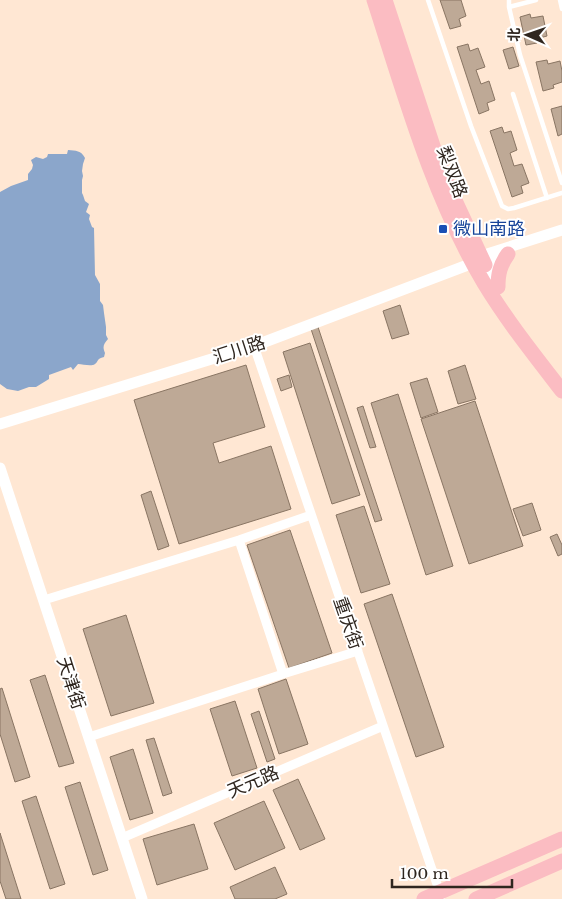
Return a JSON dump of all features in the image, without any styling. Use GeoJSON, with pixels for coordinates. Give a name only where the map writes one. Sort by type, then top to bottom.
{"type":"FeatureCollection","features":[{"type":"Feature","properties":{"kind":"main road","name":"梨双路"},"geometry":{"type":"LineString","coordinates":[[374,0],[430,170],[452,222],[492,267],[512,325],[562,391]]}},
{"type":"Feature","properties":{"kind":"main road","name":"梨双路"},"geometry":{"type":"LineString","coordinates":[[385,0],[438,161],[452,194],[492,267],[562,375]]}},
{"type":"Feature","properties":{"kind":"main road"},"geometry":{"type":"LineString","coordinates":[[424,899],[441,896],[562,839]]}},
{"type":"Feature","properties":{"kind":"main road"},"geometry":{"type":"LineString","coordinates":[[476,899],[562,861]]}},
{"type":"Feature","properties":{"kind":"street","name":"汇川路"},"geometry":{"type":"LineString","coordinates":[[492,267],[562,230]]}},
{"type":"Feature","properties":{"kind":"street","name":"汇川路"},"geometry":{"type":"LineString","coordinates":[[0,424],[254,346],[492,267],[562,236]]}},
{"type":"Feature","properties":{"kind":"street","name":"重庆街"},"geometry":{"type":"LineString","coordinates":[[254,346],[441,896]]}},
{"type":"Feature","properties":{"kind":"street","name":"天津街"},"geometry":{"type":"LineString","coordinates":[[0,468],[142,899]]}},
{"type":"Feature","properties":{"kind":"street"},"geometry":{"type":"LineString","coordinates":[[44,600],[239,540],[311,515]]}},
{"type":"Feature","properties":{"kind":"street"},"geometry":{"type":"LineString","coordinates":[[239,540],[282,674]]}},
{"type":"Feature","properties":{"kind":"street"},"geometry":{"type":"LineString","coordinates":[[89,737],[358,651]]}},
{"type":"Feature","properties":{"kind":"street","name":"天元路"},"geometry":{"type":"LineString","coordinates":[[122,838],[383,726]]}},
{"type":"Feature","properties":{"kind":"lane"},"geometry":{"type":"LineString","coordinates":[[428,0],[468,117],[502,206],[508,209],[514,208],[562,193]]}},
{"type":"Feature","properties":{"kind":"lane"},"geometry":{"type":"LineString","coordinates":[[509,0],[520,55],[562,183]]}},
{"type":"Feature","properties":{"kind":"lane"},"geometry":{"type":"LineString","coordinates":[[509,7],[536,0]]}},
{"type":"Feature","properties":{"kind":"lane"},"geometry":{"type":"LineString","coordinates":[[560,0],[562,9]]}},
{"type":"Feature","properties":{"kind":"lane"},"geometry":{"type":"LineString","coordinates":[[513,94],[547,198]]}},
{"type":"Feature","properties":{"kind":"water"},"geometry":{"type":"Polygon","coordinates":[[[68,150],[80,152],[85,158],[82,171],[82,193],[85,201],[89,204],[86,212],[90,215],[89,219],[94,228],[95,275],[100,284],[100,301],[103,305],[108,339],[104,345],[104,357],[93,365],[78,364],[73,370],[71,367],[49,375],[49,379],[36,387],[29,387],[18,391],[7,389],[0,384],[0,192],[28,180],[28,174],[33,165],[31,160],[36,157],[43,159],[48,154],[67,154],[68,150]]]}},
{"type":"Feature","properties":{"kind":"building"},"geometry":{"type":"Polygon","coordinates":[[[440,0],[461,0],[466,16],[459,19],[461,26],[450,29],[440,0]]]}},
{"type":"Feature","properties":{"kind":"building"},"geometry":{"type":"Polygon","coordinates":[[[530,14],[531,18],[543,16],[547,36],[536,39],[537,43],[526,45],[520,17],[530,14]]]}},
{"type":"Feature","properties":{"kind":"building"},"geometry":{"type":"Polygon","coordinates":[[[468,44],[470,51],[478,48],[485,67],[476,70],[481,84],[489,81],[495,100],[487,103],[489,110],[479,114],[457,47],[468,44]]]}},
{"type":"Feature","properties":{"kind":"building"},"geometry":{"type":"Polygon","coordinates":[[[513,47],[519,66],[509,69],[503,50],[513,47]]]}},
{"type":"Feature","properties":{"kind":"building"},"geometry":{"type":"Polygon","coordinates":[[[547,60],[548,64],[560,61],[562,82],[553,85],[554,88],[543,91],[536,62],[547,60]]]}},
{"type":"Feature","properties":{"kind":"building"},"geometry":{"type":"Polygon","coordinates":[[[562,106],[562,134],[558,136],[551,109],[562,106]]]}},
{"type":"Feature","properties":{"kind":"building"},"geometry":{"type":"Polygon","coordinates":[[[502,127],[504,133],[511,131],[517,150],[510,153],[514,166],[522,164],[529,183],[521,186],[523,193],[512,197],[490,131],[502,127]]]}},
{"type":"Feature","properties":{"kind":"building"},"geometry":{"type":"Polygon","coordinates":[[[400,305],[409,334],[392,339],[383,311],[400,305]]]}},
{"type":"Feature","properties":{"kind":"building"},"geometry":{"type":"Polygon","coordinates":[[[317,324],[382,520],[375,522],[310,326],[317,324]]]}},
{"type":"Feature","properties":{"kind":"building"},"geometry":{"type":"Polygon","coordinates":[[[310,343],[360,495],[332,504],[283,352],[310,343]]]}},
{"type":"Feature","properties":{"kind":"building"},"geometry":{"type":"Polygon","coordinates":[[[246,365],[265,427],[213,443],[219,463],[271,446],[291,509],[179,544],[134,400],[246,365]]]}},
{"type":"Feature","properties":{"kind":"building"},"geometry":{"type":"Polygon","coordinates":[[[465,365],[476,399],[458,404],[448,371],[465,365]]]}},
{"type":"Feature","properties":{"kind":"building"},"geometry":{"type":"Polygon","coordinates":[[[289,375],[292,387],[281,391],[277,379],[289,375]]]}},
{"type":"Feature","properties":{"kind":"building"},"geometry":{"type":"Polygon","coordinates":[[[427,378],[438,412],[421,418],[410,383],[427,378]]]}},
{"type":"Feature","properties":{"kind":"building"},"geometry":{"type":"Polygon","coordinates":[[[398,394],[453,566],[426,575],[371,403],[398,394]]]}},
{"type":"Feature","properties":{"kind":"building"},"geometry":{"type":"Polygon","coordinates":[[[475,401],[523,546],[469,564],[421,419],[475,401]]]}},
{"type":"Feature","properties":{"kind":"building"},"geometry":{"type":"Polygon","coordinates":[[[363,406],[376,447],[370,448],[357,408],[363,406]]]}},
{"type":"Feature","properties":{"kind":"building"},"geometry":{"type":"Polygon","coordinates":[[[151,491],[169,546],[158,550],[141,495],[151,491]]]}},
{"type":"Feature","properties":{"kind":"building"},"geometry":{"type":"Polygon","coordinates":[[[532,503],[541,530],[523,536],[513,509],[532,503]]]}},
{"type":"Feature","properties":{"kind":"building"},"geometry":{"type":"Polygon","coordinates":[[[364,506],[390,584],[361,593],[336,515],[364,506]]]}},
{"type":"Feature","properties":{"kind":"building"},"geometry":{"type":"Polygon","coordinates":[[[290,530],[332,653],[289,668],[247,545],[290,530]]]}},
{"type":"Feature","properties":{"kind":"building"},"geometry":{"type":"Polygon","coordinates":[[[557,534],[562,545],[562,554],[558,556],[550,537],[557,534]]]}},
{"type":"Feature","properties":{"kind":"building"},"geometry":{"type":"Polygon","coordinates":[[[392,594],[444,747],[416,757],[364,604],[392,594]]]}},
{"type":"Feature","properties":{"kind":"building"},"geometry":{"type":"Polygon","coordinates":[[[126,615],[154,703],[111,716],[83,629],[126,615]]]}},
{"type":"Feature","properties":{"kind":"building"},"geometry":{"type":"Polygon","coordinates":[[[45,675],[74,763],[59,767],[30,680],[45,675]]]}},
{"type":"Feature","properties":{"kind":"building"},"geometry":{"type":"Polygon","coordinates":[[[286,679],[308,744],[279,754],[258,689],[286,679]]]}},
{"type":"Feature","properties":{"kind":"building"},"geometry":{"type":"Polygon","coordinates":[[[2,688],[30,777],[15,782],[0,734],[0,689],[2,688]]]}},
{"type":"Feature","properties":{"kind":"building"},"geometry":{"type":"Polygon","coordinates":[[[235,701],[257,768],[232,776],[210,709],[235,701]]]}},
{"type":"Feature","properties":{"kind":"building"},"geometry":{"type":"Polygon","coordinates":[[[259,711],[275,759],[267,762],[251,714],[259,711]]]}},
{"type":"Feature","properties":{"kind":"building"},"geometry":{"type":"Polygon","coordinates":[[[154,738],[172,793],[163,796],[146,740],[154,738]]]}},
{"type":"Feature","properties":{"kind":"building"},"geometry":{"type":"Polygon","coordinates":[[[133,749],[153,813],[130,820],[110,757],[133,749]]]}},
{"type":"Feature","properties":{"kind":"building"},"geometry":{"type":"Polygon","coordinates":[[[298,779],[325,839],[300,850],[273,790],[298,779]]]}},
{"type":"Feature","properties":{"kind":"building"},"geometry":{"type":"Polygon","coordinates":[[[80,782],[108,870],[93,875],[65,787],[80,782]]]}},
{"type":"Feature","properties":{"kind":"building"},"geometry":{"type":"Polygon","coordinates":[[[36,796],[65,884],[50,889],[22,801],[36,796]]]}},
{"type":"Feature","properties":{"kind":"building"},"geometry":{"type":"Polygon","coordinates":[[[264,801],[285,848],[235,870],[214,823],[264,801]]]}},
{"type":"Feature","properties":{"kind":"building"},"geometry":{"type":"Polygon","coordinates":[[[194,824],[208,869],[157,885],[143,839],[194,824]]]}},
{"type":"Feature","properties":{"kind":"building"},"geometry":{"type":"Polygon","coordinates":[[[0,833],[21,899],[6,899],[0,881],[0,833]]]}},
{"type":"Feature","properties":{"kind":"building"},"geometry":{"type":"Polygon","coordinates":[[[275,867],[287,894],[275,899],[235,899],[230,887],[275,867]]]}},
{"type":"Feature","properties":{"kind":"place","name":"微山南路"},"geometry":{"type":"Point","coordinates":[443,229]}}]}
